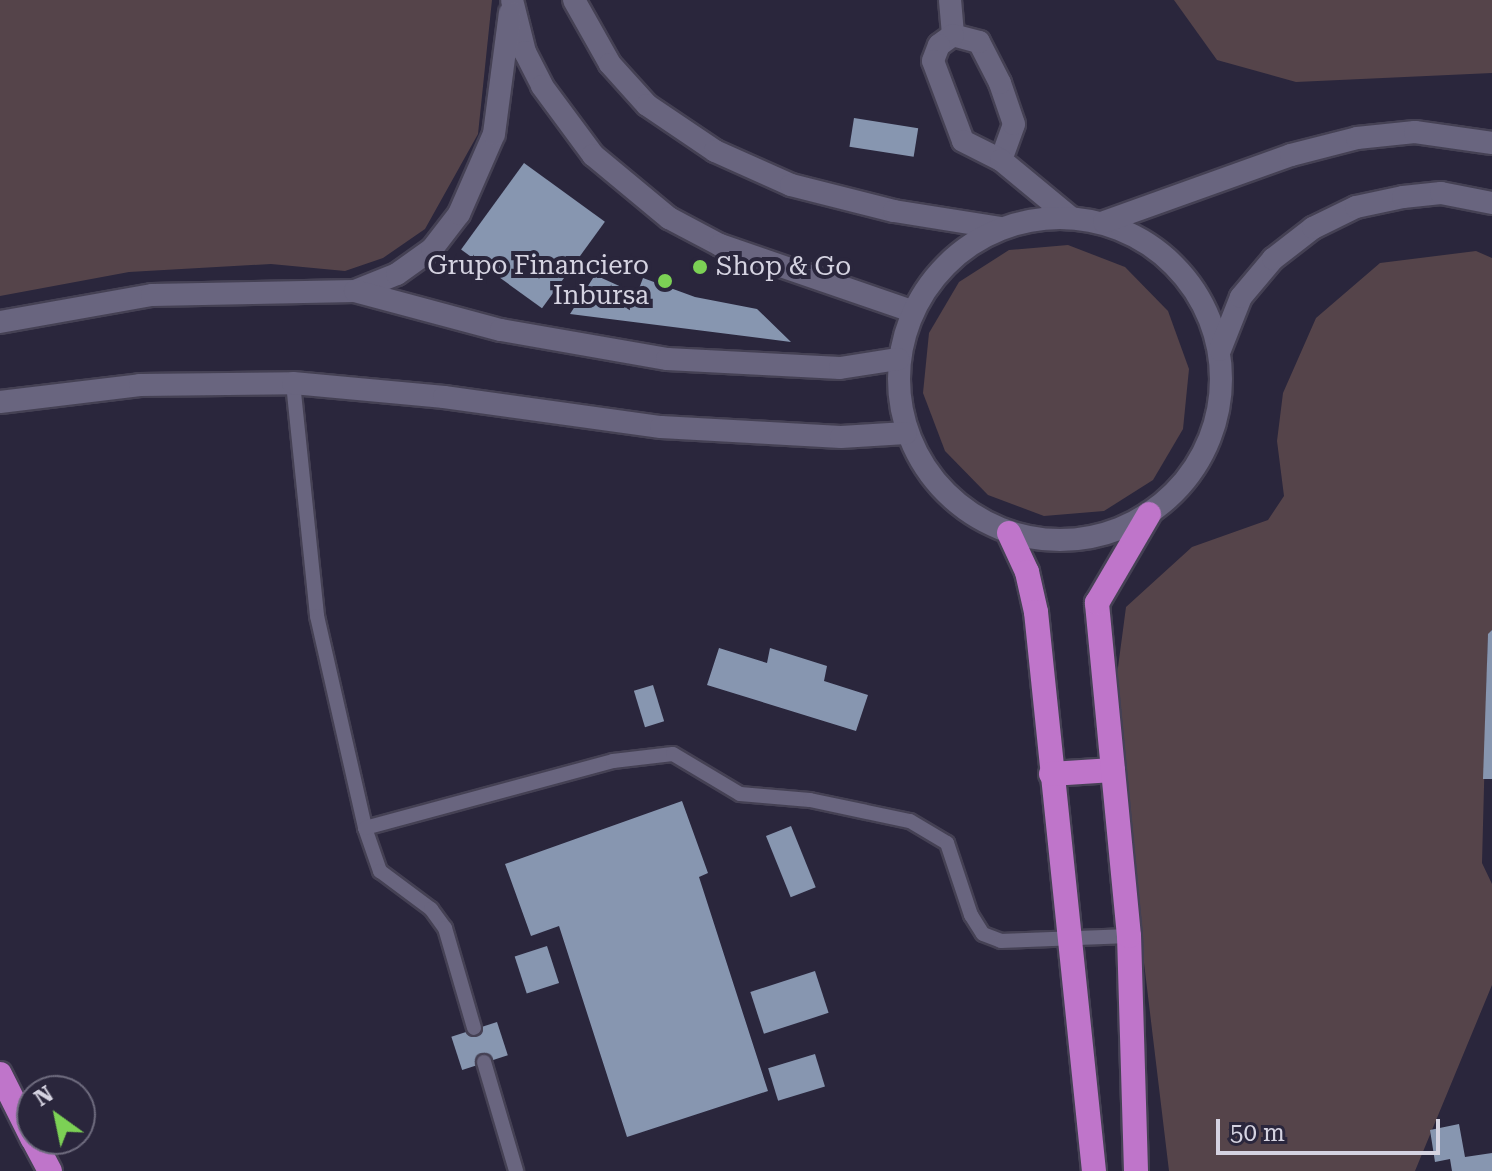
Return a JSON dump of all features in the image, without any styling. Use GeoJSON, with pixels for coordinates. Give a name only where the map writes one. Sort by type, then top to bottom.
{"type":"FeatureCollection","features":[{"type":"Feature","properties":{"kind":"highway"},"geometry":{"type":"LineString","coordinates":[[1136,1171],[1129,936],[1097,603],[1149,514]]}},
{"type":"Feature","properties":{"kind":"highway"},"geometry":{"type":"LineString","coordinates":[[1009,533],[1027,572],[1036,612],[1094,1171]]}},
{"type":"Feature","properties":{"kind":"highway"},"geometry":{"type":"LineString","coordinates":[[1051,774],[1113,770]]}},
{"type":"Feature","properties":{"kind":"highway"},"geometry":{"type":"LineString","coordinates":[[0,1074],[16,1106]]}},
{"type":"Feature","properties":{"kind":"main road"},"geometry":{"type":"LineString","coordinates":[[355,291],[397,274],[432,249],[459,214],[494,134],[512,0]]}},
{"type":"Feature","properties":{"kind":"main road"},"geometry":{"type":"LineString","coordinates":[[512,0],[525,52],[542,86],[593,155],[669,218],[720,245],[912,311]]}},
{"type":"Feature","properties":{"kind":"main road"},"geometry":{"type":"LineString","coordinates":[[574,0],[610,64],[647,105],[715,151],[791,185],[894,211],[1000,228]]}},
{"type":"Feature","properties":{"kind":"main road"},"geometry":{"type":"LineString","coordinates":[[950,0],[953,35],[935,53],[937,81],[963,141],[1001,160],[1070,217]]}},
{"type":"Feature","properties":{"kind":"main road"},"geometry":{"type":"LineString","coordinates":[[953,35],[979,42],[1000,83],[1014,124],[1001,160]]}},
{"type":"Feature","properties":{"kind":"main road"},"geometry":{"type":"LineString","coordinates":[[1104,222],[1291,155],[1357,138],[1415,132],[1492,143]]}},
{"type":"Feature","properties":{"kind":"main road"},"geometry":{"type":"LineString","coordinates":[[1220,350],[1241,297],[1273,259],[1313,228],[1356,207],[1403,197],[1441,193],[1492,203]]}},
{"type":"Feature","properties":{"kind":"main road"},"geometry":{"type":"LineString","coordinates":[[1070,217],[1104,222],[1146,240],[1182,271],[1207,310],[1220,350],[1221,401],[1208,445],[1183,484],[1149,514],[1105,535],[1057,541],[1009,533],[975,518],[945,495],[906,433],[898,397],[898,359],[912,311],[948,261],[1000,228],[1035,218],[1070,217]]}},
{"type":"Feature","properties":{"kind":"main road"},"geometry":{"type":"LineString","coordinates":[[0,322],[152,295],[355,291],[501,330],[667,359],[840,368],[898,359]]}},
{"type":"Feature","properties":{"kind":"main road"},"geometry":{"type":"LineString","coordinates":[[0,402],[140,385],[293,383],[444,397],[661,427],[841,437],[906,433]]}},
{"type":"Feature","properties":{"kind":"lane"},"geometry":{"type":"LineString","coordinates":[[293,383],[317,616],[365,828],[380,871],[431,909],[445,928],[474,1028]]}},
{"type":"Feature","properties":{"kind":"lane"},"geometry":{"type":"LineString","coordinates":[[365,828],[613,761],[673,754],[740,794],[810,800],[910,821],[947,843],[983,934],[1001,941],[1129,936]]}},
{"type":"Feature","properties":{"kind":"lane"},"geometry":{"type":"LineString","coordinates":[[484,1062],[516,1171]]}},
{"type":"Feature","properties":{"kind":"shaded area"},"geometry":{"type":"Polygon","coordinates":[[[0,0],[492,0],[478,134],[425,229],[383,258],[345,271],[271,264],[129,272],[0,296],[0,0]]]}},
{"type":"Feature","properties":{"kind":"shaded area"},"geometry":{"type":"Polygon","coordinates":[[[1174,0],[1492,0],[1492,73],[1296,82],[1217,60],[1174,0]]]}},
{"type":"Feature","properties":{"kind":"shaded area"},"geometry":{"type":"Polygon","coordinates":[[[1068,245],[1125,267],[1168,311],[1189,369],[1183,429],[1153,480],[1104,511],[1044,516],[988,495],[945,451],[923,393],[929,333],[959,282],[1009,250],[1068,245]]]}},
{"type":"Feature","properties":{"kind":"shaded area"},"geometry":{"type":"Polygon","coordinates":[[[1476,251],[1492,258],[1492,630],[1488,635],[1482,863],[1492,884],[1492,985],[1415,1171],[1169,1171],[1113,705],[1126,607],[1192,547],[1268,520],[1284,496],[1277,441],[1283,393],[1316,318],[1380,263],[1476,251]]]}},
{"type":"Feature","properties":{"kind":"building"},"geometry":{"type":"Polygon","coordinates":[[[854,118],[918,128],[914,157],[849,147],[854,118]]]}},
{"type":"Feature","properties":{"kind":"building"},"geometry":{"type":"Polygon","coordinates":[[[524,163],[605,222],[542,308],[461,250],[524,163]]]}},
{"type":"Feature","properties":{"kind":"building"},"geometry":{"type":"Polygon","coordinates":[[[595,275],[637,294],[643,278],[695,297],[757,309],[791,342],[570,314],[595,275]]]}},
{"type":"Feature","properties":{"kind":"building"},"geometry":{"type":"Polygon","coordinates":[[[1492,630],[1492,779],[1483,779],[1488,634],[1492,630]]]}},
{"type":"Feature","properties":{"kind":"building"},"geometry":{"type":"Polygon","coordinates":[[[719,648],[767,663],[770,648],[827,666],[824,681],[868,695],[856,731],[707,685],[719,648]]]}},
{"type":"Feature","properties":{"kind":"building"},"geometry":{"type":"Polygon","coordinates":[[[653,685],[664,721],[645,727],[634,691],[653,685]]]}},
{"type":"Feature","properties":{"kind":"building"},"geometry":{"type":"Polygon","coordinates":[[[682,801],[708,873],[699,877],[768,1091],[627,1137],[559,926],[531,936],[505,864],[682,801]]]}},
{"type":"Feature","properties":{"kind":"building"},"geometry":{"type":"Polygon","coordinates":[[[791,826],[816,887],[791,897],[766,836],[791,826]]]}},
{"type":"Feature","properties":{"kind":"building"},"geometry":{"type":"Polygon","coordinates":[[[547,946],[559,983],[527,994],[515,957],[547,946]]]}},
{"type":"Feature","properties":{"kind":"building"},"geometry":{"type":"Polygon","coordinates":[[[815,971],[829,1013],[764,1034],[750,992],[815,971]]]}},
{"type":"Feature","properties":{"kind":"building"},"geometry":{"type":"Polygon","coordinates":[[[497,1022],[508,1055],[462,1070],[451,1037],[497,1022]]]}},
{"type":"Feature","properties":{"kind":"building"},"geometry":{"type":"Polygon","coordinates":[[[815,1054],[825,1087],[778,1101],[768,1068],[815,1054]]]}},
{"type":"Feature","properties":{"kind":"building"},"geometry":{"type":"Polygon","coordinates":[[[1459,1124],[1465,1157],[1492,1153],[1492,1171],[1452,1171],[1450,1159],[1435,1162],[1430,1130],[1459,1124]]]}},
{"type":"Feature","properties":{"kind":"place","name":"Shop & Go"},"geometry":{"type":"Point","coordinates":[700,267]}},
{"type":"Feature","properties":{"kind":"place","name":"Grupo Financiero Inbursa"},"geometry":{"type":"Point","coordinates":[665,281]}}]}
